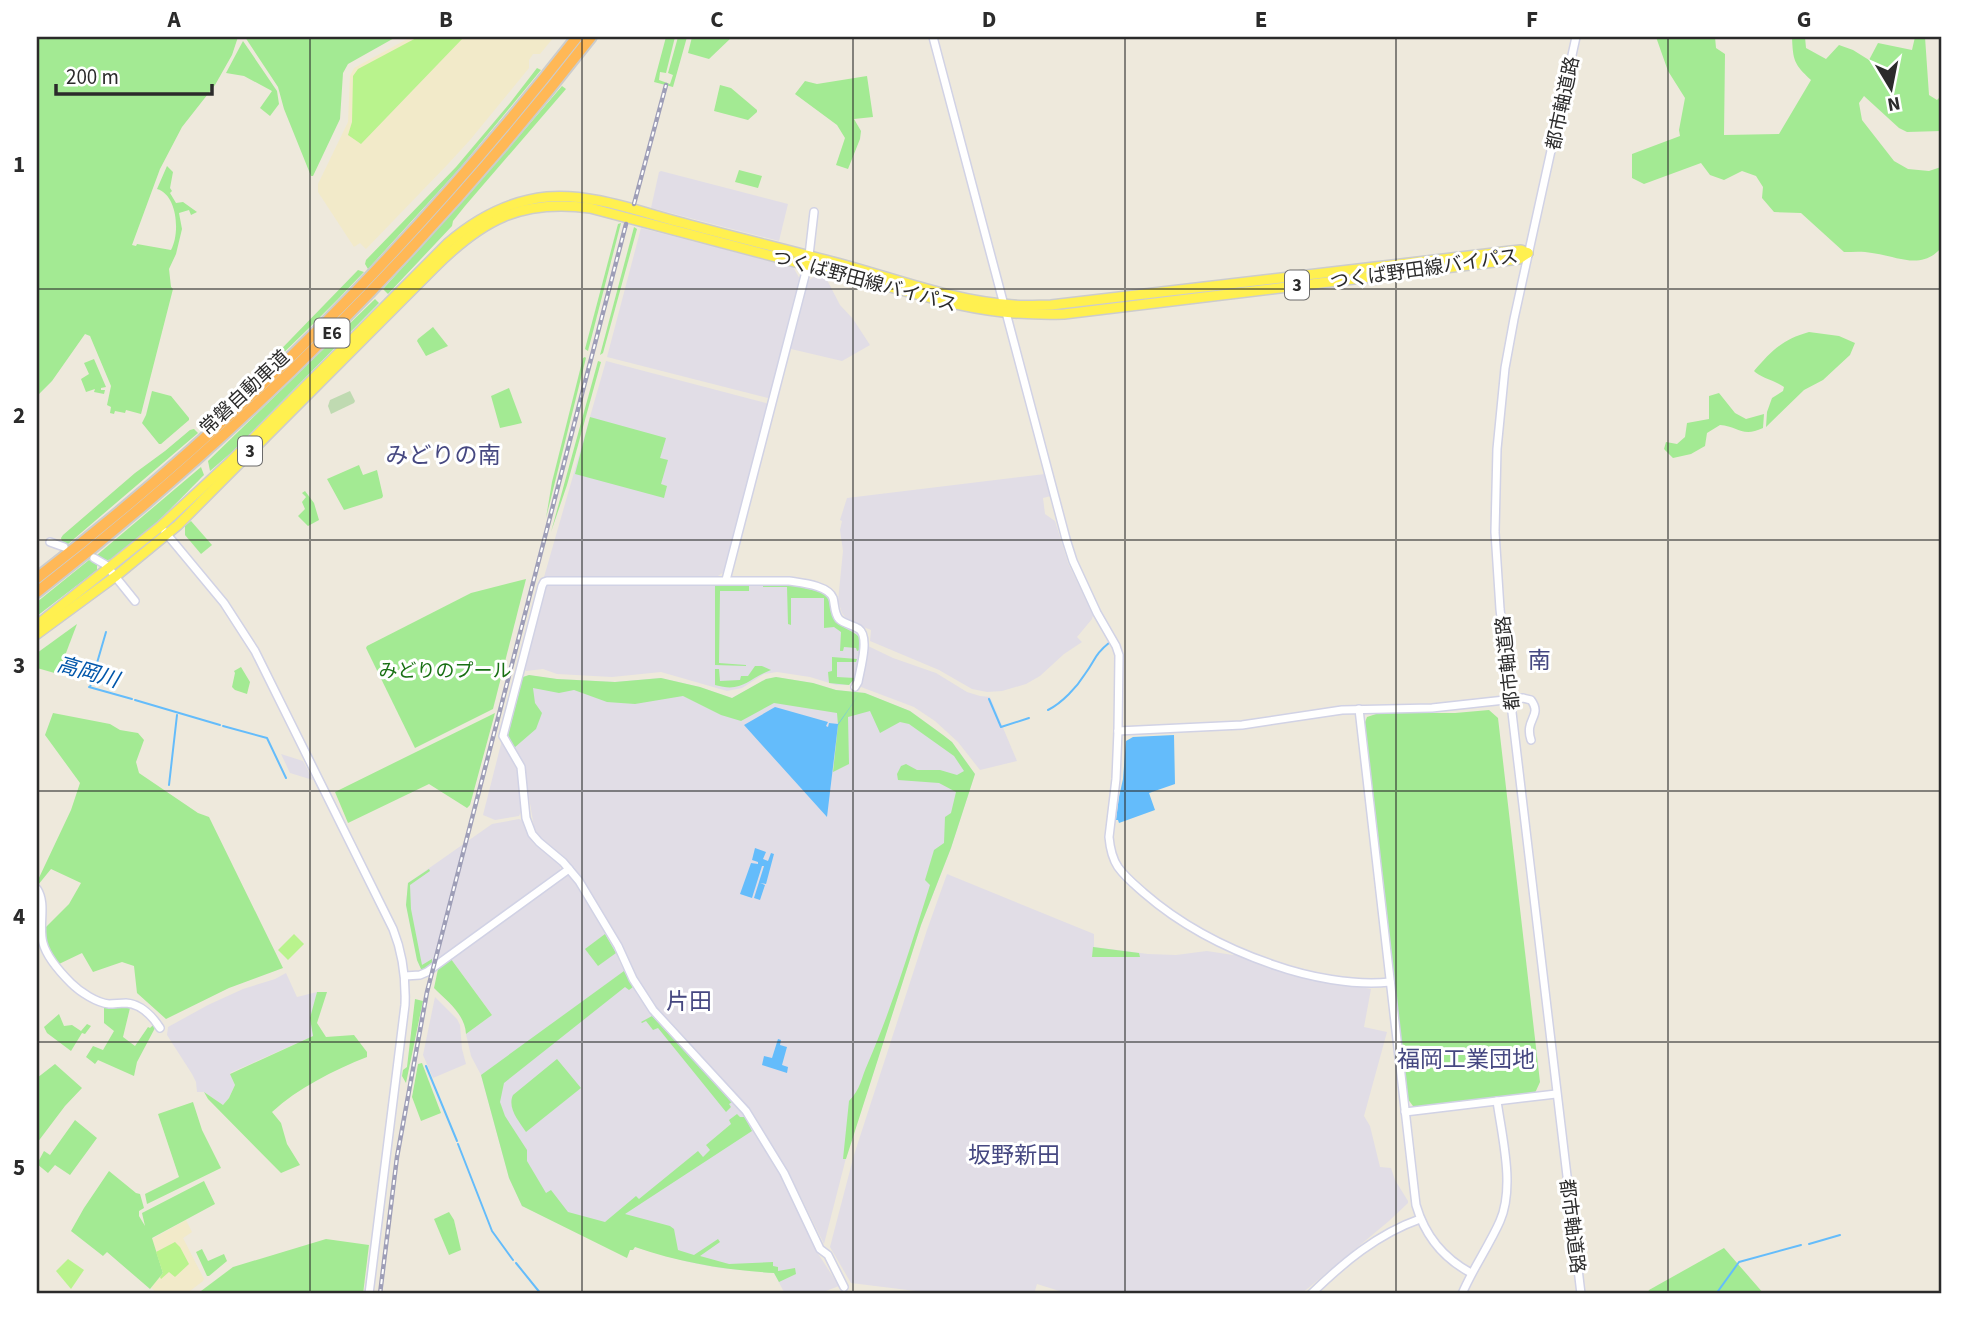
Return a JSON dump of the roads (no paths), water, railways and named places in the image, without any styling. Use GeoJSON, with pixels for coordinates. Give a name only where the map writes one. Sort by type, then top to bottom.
{"type":"FeatureCollection","features":[{"type":"Feature","properties":{"kind":"highway","name":"常磐自動車道"},"geometry":{"type":"LineString","coordinates":[[37,578],[166,471],[324,323],[456,182],[577,37]]}},
{"type":"Feature","properties":{"kind":"highway","name":"常磐自動車道"},"geometry":{"type":"LineString","coordinates":[[37,592],[173,481],[331,334],[473,181],[592,37]]}},
{"type":"Feature","properties":{"kind":"main road","name":"つくば野田線バイパス"},"geometry":{"type":"LineString","coordinates":[[37,634],[113,572],[230,462],[448,243],[478,219],[505,206],[550,197],[586,199],[962,306],[1064,314],[1519,259],[1528,253]]}},
{"type":"Feature","properties":{"kind":"main road","name":"つくば野田線バイパス"},"geometry":{"type":"LineString","coordinates":[[37,625],[167,534],[450,252],[475,232],[501,217],[545,206],[590,208],[808,260]]}},
{"type":"Feature","properties":{"kind":"street"},"geometry":{"type":"LineString","coordinates":[[933,37],[1073,561],[1118,650],[1118,731],[1110,845],[1115,862],[1130,881],[1159,905],[1215,941],[1274,965],[1348,982],[1390,982]]}},
{"type":"Feature","properties":{"kind":"street","name":"都市軸道路"},"geometry":{"type":"LineString","coordinates":[[1576,37],[1505,368],[1495,493],[1497,567],[1511,700],[1581,1294]]}},
{"type":"Feature","properties":{"kind":"street"},"geometry":{"type":"LineString","coordinates":[[726,580],[808,260],[814,212]]}},
{"type":"Feature","properties":{"kind":"street"},"geometry":{"type":"LineString","coordinates":[[161,526],[224,603],[260,659],[393,929],[401,954],[405,976],[404,1015],[369,1294]]}},
{"type":"Feature","properties":{"kind":"street"},"geometry":{"type":"LineString","coordinates":[[50,542],[64,547]]}},
{"type":"Feature","properties":{"kind":"street"},"geometry":{"type":"LineString","coordinates":[[94,558],[113,572],[135,601]]}},
{"type":"Feature","properties":{"kind":"street"},"geometry":{"type":"LineString","coordinates":[[844,1287],[828,1255],[820,1249],[784,1172],[746,1111],[653,1010],[579,881],[539,842],[529,828],[521,768],[503,736],[544,582],[789,581],[829,592],[840,620],[863,634],[858,682],[855,687]]}},
{"type":"Feature","properties":{"kind":"street"},"geometry":{"type":"LineString","coordinates":[[1118,731],[1242,725],[1359,709],[1432,708],[1528,699],[1534,703],[1536,713],[1529,726],[1531,740]]}},
{"type":"Feature","properties":{"kind":"street"},"geometry":{"type":"LineString","coordinates":[[1359,709],[1416,1205],[1428,1234],[1445,1255],[1471,1273]]}},
{"type":"Feature","properties":{"kind":"street"},"geometry":{"type":"LineString","coordinates":[[405,976],[427,972],[569,869]]}},
{"type":"Feature","properties":{"kind":"street"},"geometry":{"type":"LineString","coordinates":[[37,889],[42,900],[43,945],[62,973],[74,986],[98,1000],[131,1004],[143,1010],[160,1028]]}},
{"type":"Feature","properties":{"kind":"street"},"geometry":{"type":"LineString","coordinates":[[1405,1112],[1556,1094]]}},
{"type":"Feature","properties":{"kind":"street"},"geometry":{"type":"LineString","coordinates":[[1462,1294],[1500,1222],[1506,1201],[1507,1179],[1497,1101]]}},
{"type":"Feature","properties":{"kind":"street"},"geometry":{"type":"LineString","coordinates":[[1311,1294],[1371,1242],[1420,1219]]}},
{"type":"Feature","properties":{"kind":"water"},"geometry":{"type":"Polygon","coordinates":[[[860,693],[838,725],[827,817],[744,725],[775,707],[828,722],[828,727],[829,723],[838,724],[860,693]]]}},
{"type":"Feature","properties":{"kind":"water"},"geometry":{"type":"Polygon","coordinates":[[[1174,735],[1175,784],[1149,793],[1155,810],[1119,823],[1116,820],[1126,741],[1133,737],[1174,735]]]}},
{"type":"Feature","properties":{"kind":"water"},"geometry":{"type":"Polygon","coordinates":[[[755,848],[766,852],[763,859],[768,861],[771,853],[774,854],[766,884],[760,883],[765,885],[760,900],[754,898],[764,866],[752,898],[740,894],[751,863],[758,864],[752,860],[755,848]]]}},
{"type":"Feature","properties":{"kind":"water"},"geometry":{"type":"Polygon","coordinates":[[[778,1039],[781,1040],[780,1045],[787,1047],[782,1065],[788,1067],[787,1073],[762,1065],[764,1056],[772,1058],[778,1039]]]}},
{"type":"Feature","properties":{"kind":"waterway"},"geometry":{"type":"LineString","coordinates":[[90,687],[106,632]]}},
{"type":"Feature","properties":{"kind":"waterway"},"geometry":{"type":"LineString","coordinates":[[1048,710],[1073,689],[1110,642]]}},
{"type":"Feature","properties":{"kind":"waterway","name":"高岡川"},"geometry":{"type":"LineString","coordinates":[[89,687],[132,699]]}},
{"type":"Feature","properties":{"kind":"waterway"},"geometry":{"type":"LineString","coordinates":[[989,699],[1001,727],[1029,718]]}},
{"type":"Feature","properties":{"kind":"waterway","name":"高岡川"},"geometry":{"type":"LineString","coordinates":[[135,700],[220,725]]}},
{"type":"Feature","properties":{"kind":"waterway"},"geometry":{"type":"LineString","coordinates":[[169,785],[177,715]]}},
{"type":"Feature","properties":{"kind":"waterway","name":"高岡川"},"geometry":{"type":"LineString","coordinates":[[223,726],[267,738],[286,778]]}},
{"type":"Feature","properties":{"kind":"waterway"},"geometry":{"type":"LineString","coordinates":[[426,1066],[457,1141]]}},
{"type":"Feature","properties":{"kind":"waterway"},"geometry":{"type":"LineString","coordinates":[[458,1144],[492,1231],[513,1260]]}},
{"type":"Feature","properties":{"kind":"waterway"},"geometry":{"type":"LineString","coordinates":[[1809,1244],[1840,1235]]}},
{"type":"Feature","properties":{"kind":"waterway"},"geometry":{"type":"LineString","coordinates":[[1716,1294],[1739,1262],[1801,1245]]}},
{"type":"Feature","properties":{"kind":"waterway"},"geometry":{"type":"LineString","coordinates":[[516,1263],[541,1294]]}},
{"type":"Feature","properties":{"kind":"railway"},"geometry":{"type":"LineString","coordinates":[[634,204],[666,85]]}},
{"type":"Feature","properties":{"kind":"railway"},"geometry":{"type":"LineString","coordinates":[[380,1294],[397,1157],[427,992],[626,224]]}},
{"type":"Feature","properties":{"kind":"district","name":"みどりの南"},"geometry":{"type":"Point","coordinates":[443,455]}},
{"type":"Feature","properties":{"kind":"district","name":"南"},"geometry":{"type":"Point","coordinates":[1539,660]}},
{"type":"Feature","properties":{"kind":"district","name":"片田"},"geometry":{"type":"Point","coordinates":[689,1001]}},
{"type":"Feature","properties":{"kind":"district","name":"福岡工業団地"},"geometry":{"type":"Point","coordinates":[1466,1059]}},
{"type":"Feature","properties":{"kind":"district","name":"坂野新田"},"geometry":{"type":"Point","coordinates":[1014,1155]}},
{"type":"Feature","properties":{"kind":"park label","name":"みどりのプール"},"geometry":{"type":"Point","coordinates":[445,670]}}]}
